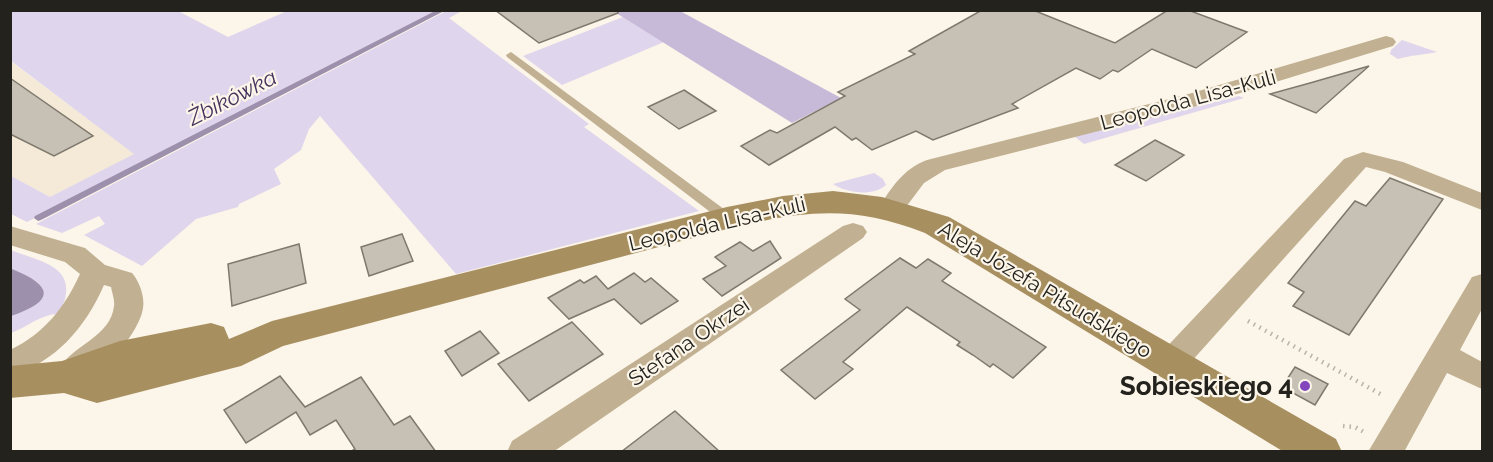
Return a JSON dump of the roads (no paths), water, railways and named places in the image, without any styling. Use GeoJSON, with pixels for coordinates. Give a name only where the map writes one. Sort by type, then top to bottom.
{"type":"FeatureCollection","features":[{"type":"Feature","properties":{"kind":"street","name":"Leopolda Lisa-Kuli"},"geometry":{"type":"LineString","coordinates":[[10,382],[64,377],[97,387],[241,351],[272,335],[782,205],[840,200],[891,209],[912,178],[919,172],[936,165],[1192,100],[1386,42]]}},
{"type":"Feature","properties":{"kind":"street"},"geometry":{"type":"LineString","coordinates":[[1170,364],[1353,164],[1363,159],[1394,167],[1482,202]]}},
{"type":"Feature","properties":{"kind":"street","name":"Aleja Józefa Piłsudskiego"},"geometry":{"type":"LineString","coordinates":[[891,209],[937,225],[1321,452]]}},
{"type":"Feature","properties":{"kind":"street","name":"Stefana Okrzei"},"geometry":{"type":"LineString","coordinates":[[524,452],[853,232]]}},
{"type":"Feature","properties":{"kind":"street"},"geometry":{"type":"LineString","coordinates":[[10,235],[75,255],[95,272],[122,280],[125,284],[129,297],[128,314],[122,328],[102,349],[64,377]]}},
{"type":"Feature","properties":{"kind":"street"},"geometry":{"type":"LineString","coordinates":[[10,364],[38,348],[69,322],[83,302],[95,272]]}},
{"type":"Feature","properties":{"kind":"street"},"geometry":{"type":"LineString","coordinates":[[1385,452],[1482,284]]}},
{"type":"Feature","properties":{"kind":"street"},"geometry":{"type":"LineString","coordinates":[[1442,356],[1482,376]]}},
{"type":"Feature","properties":{"kind":"lane"},"geometry":{"type":"LineString","coordinates":[[511,55],[727,218]]}},
{"type":"Feature","properties":{"kind":"waterway","name":"Żbikówka"},"geometry":{"type":"LineString","coordinates":[[38,218],[443,10]]}},
{"type":"Feature","properties":{"kind":"place","name":"Sobieskiego 4"},"geometry":{"type":"Point","coordinates":[1305,386]}}]}
